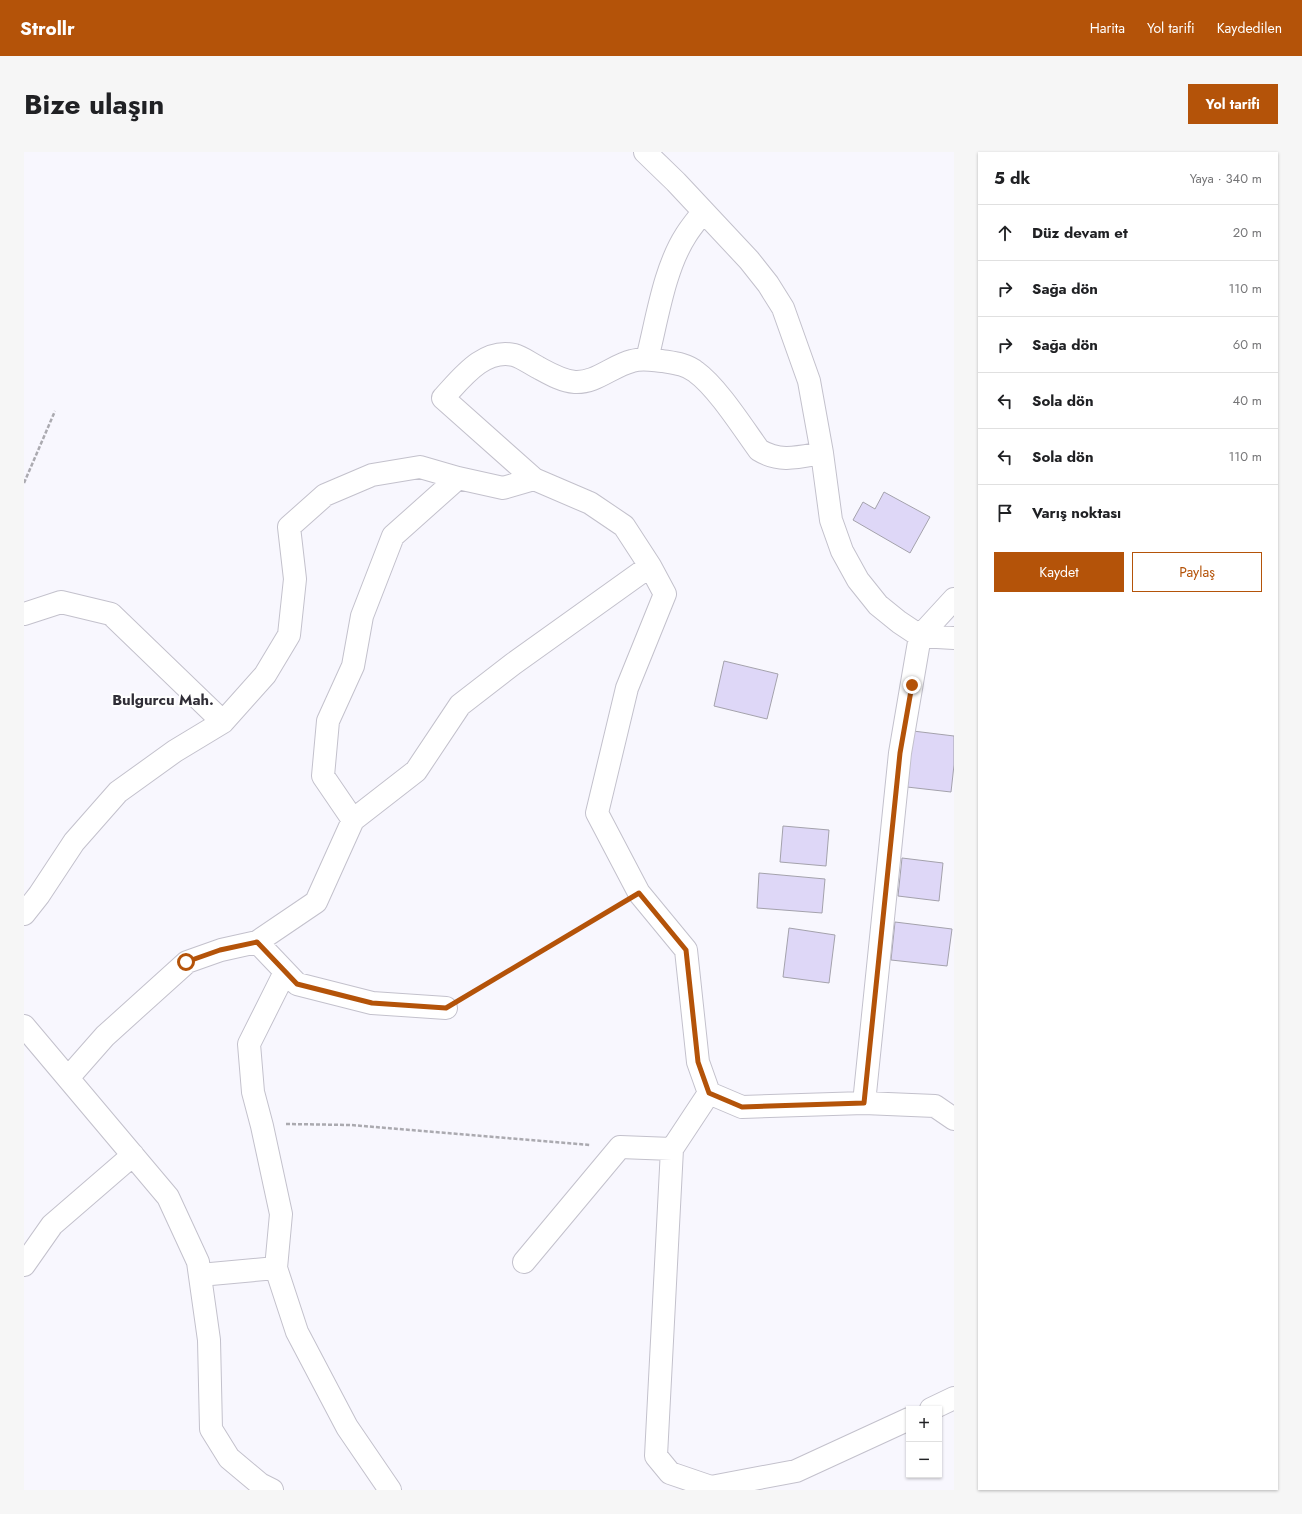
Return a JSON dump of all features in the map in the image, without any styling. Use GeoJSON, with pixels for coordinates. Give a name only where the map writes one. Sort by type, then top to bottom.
{"type":"FeatureCollection","features":[{"type":"Feature","properties":{"kind":"street"},"geometry":{"type":"LineString","coordinates":[[645,152],[676,182],[702,212],[749,260],[768,284],[783,308],[809,381],[822,453],[831,520],[842,551],[858,580],[878,605],[899,622],[920,636],[954,638]]}},
{"type":"Feature","properties":{"kind":"street"},"geometry":{"type":"LineString","coordinates":[[647,359],[676,253],[702,212]]}},
{"type":"Feature","properties":{"kind":"street"},"geometry":{"type":"LineString","coordinates":[[822,453],[789,459],[769,456],[759,450],[709,384],[696,372],[682,364],[647,359],[627,362],[587,381],[575,382],[559,378],[515,355],[501,355],[488,358],[475,365],[442,398],[534,479],[590,502],[624,526],[650,566],[664,594],[627,688],[597,813],[639,893],[686,950],[698,1062],[709,1093],[742,1107],[864,1103],[935,1106],[954,1119]]}},
{"type":"Feature","properties":{"kind":"street"},"geometry":{"type":"LineString","coordinates":[[24,914],[39,895],[74,842],[118,792],[175,751],[224,722],[265,674],[289,635],[295,579],[288,527],[325,495],[372,475],[420,467],[458,478],[503,488],[534,479]]}},
{"type":"Feature","properties":{"kind":"street"},"geometry":{"type":"LineString","coordinates":[[353,820],[324,776],[328,721],[353,666],[362,616],[393,536],[458,478]]}},
{"type":"Feature","properties":{"kind":"street"},"geometry":{"type":"LineString","coordinates":[[68,1078],[105,1036],[186,962],[220,950],[257,942],[316,902],[353,820],[416,771],[460,705],[513,664],[650,566]]}},
{"type":"Feature","properties":{"kind":"street"},"geometry":{"type":"LineString","coordinates":[[864,1103],[900,753],[920,636],[954,599]]}},
{"type":"Feature","properties":{"kind":"street"},"geometry":{"type":"LineString","coordinates":[[24,614],[61,602],[111,614],[224,722]]}},
{"type":"Feature","properties":{"kind":"street"},"geometry":{"type":"LineString","coordinates":[[257,942],[297,984],[372,1003],[446,1008]]}},
{"type":"Feature","properties":{"kind":"street"},"geometry":{"type":"LineString","coordinates":[[286,972],[249,1044],[253,1092],[281,1214],[276,1268],[298,1332],[347,1427],[390,1490]]}},
{"type":"Feature","properties":{"kind":"street"},"geometry":{"type":"LineString","coordinates":[[24,1026],[168,1197],[198,1262],[209,1340],[211,1429],[229,1458],[260,1484],[272,1490]]}},
{"type":"Feature","properties":{"kind":"street"},"geometry":{"type":"LineString","coordinates":[[709,1093],[672,1149],[656,1456],[670,1473],[710,1486],[796,1471],[906,1420]]}},
{"type":"Feature","properties":{"kind":"street"},"geometry":{"type":"LineString","coordinates":[[524,1262],[620,1147],[672,1149]]}},
{"type":"Feature","properties":{"kind":"street"},"geometry":{"type":"LineString","coordinates":[[24,1265],[52,1224],[133,1155]]}},
{"type":"Feature","properties":{"kind":"street"},"geometry":{"type":"LineString","coordinates":[[200,1275],[276,1268]]}},
{"type":"Feature","properties":{"kind":"street"},"geometry":{"type":"LineString","coordinates":[[937,1406],[954,1398]]}},
{"type":"Feature","properties":{"kind":"path"},"geometry":{"type":"LineString","coordinates":[[24,483],[55,411]]}},
{"type":"Feature","properties":{"kind":"path"},"geometry":{"type":"LineString","coordinates":[[446,1008],[639,893]]}},
{"type":"Feature","properties":{"kind":"path"},"geometry":{"type":"LineString","coordinates":[[262,1126],[318,1123],[351,1124],[546,1142],[620,1147]]}},
{"type":"Feature","properties":{"kind":"building"},"geometry":{"type":"Polygon","coordinates":[[[884,492],[930,517],[910,553],[853,520],[863,502],[875,509],[884,492]]]}},
{"type":"Feature","properties":{"kind":"building"},"geometry":{"type":"Polygon","coordinates":[[[724,661],[778,674],[767,719],[714,706],[724,661]]]}},
{"type":"Feature","properties":{"kind":"building"},"geometry":{"type":"Polygon","coordinates":[[[913,731],[954,736],[954,765],[951,792],[907,787],[913,731]]]}},
{"type":"Feature","properties":{"kind":"building"},"geometry":{"type":"Polygon","coordinates":[[[783,826],[829,830],[826,866],[780,862],[783,826]]]}},
{"type":"Feature","properties":{"kind":"building"},"geometry":{"type":"Polygon","coordinates":[[[902,858],[943,863],[939,901],[898,896],[902,858]]]}},
{"type":"Feature","properties":{"kind":"building"},"geometry":{"type":"Polygon","coordinates":[[[759,873],[825,879],[822,913],[757,908],[759,873]]]}},
{"type":"Feature","properties":{"kind":"building"},"geometry":{"type":"Polygon","coordinates":[[[895,922],[952,929],[947,966],[891,960],[895,922]]]}},
{"type":"Feature","properties":{"kind":"building"},"geometry":{"type":"Polygon","coordinates":[[[789,928],[835,935],[829,983],[783,977],[789,928]]]}},
{"type":"Feature","properties":{"kind":"district","name":"Bulgurcu Mah."},"geometry":{"type":"Point","coordinates":[163,700]}},
{"type":"Feature","properties":{"kind":"route"},"geometry":{"type":"LineString","coordinates":[[186,962],[220,950],[257,942],[297,984],[372,1003],[446,1008],[639,893],[686,950],[698,1062],[709,1093],[742,1107],[864,1103],[900,753],[912,685]]}}]}
